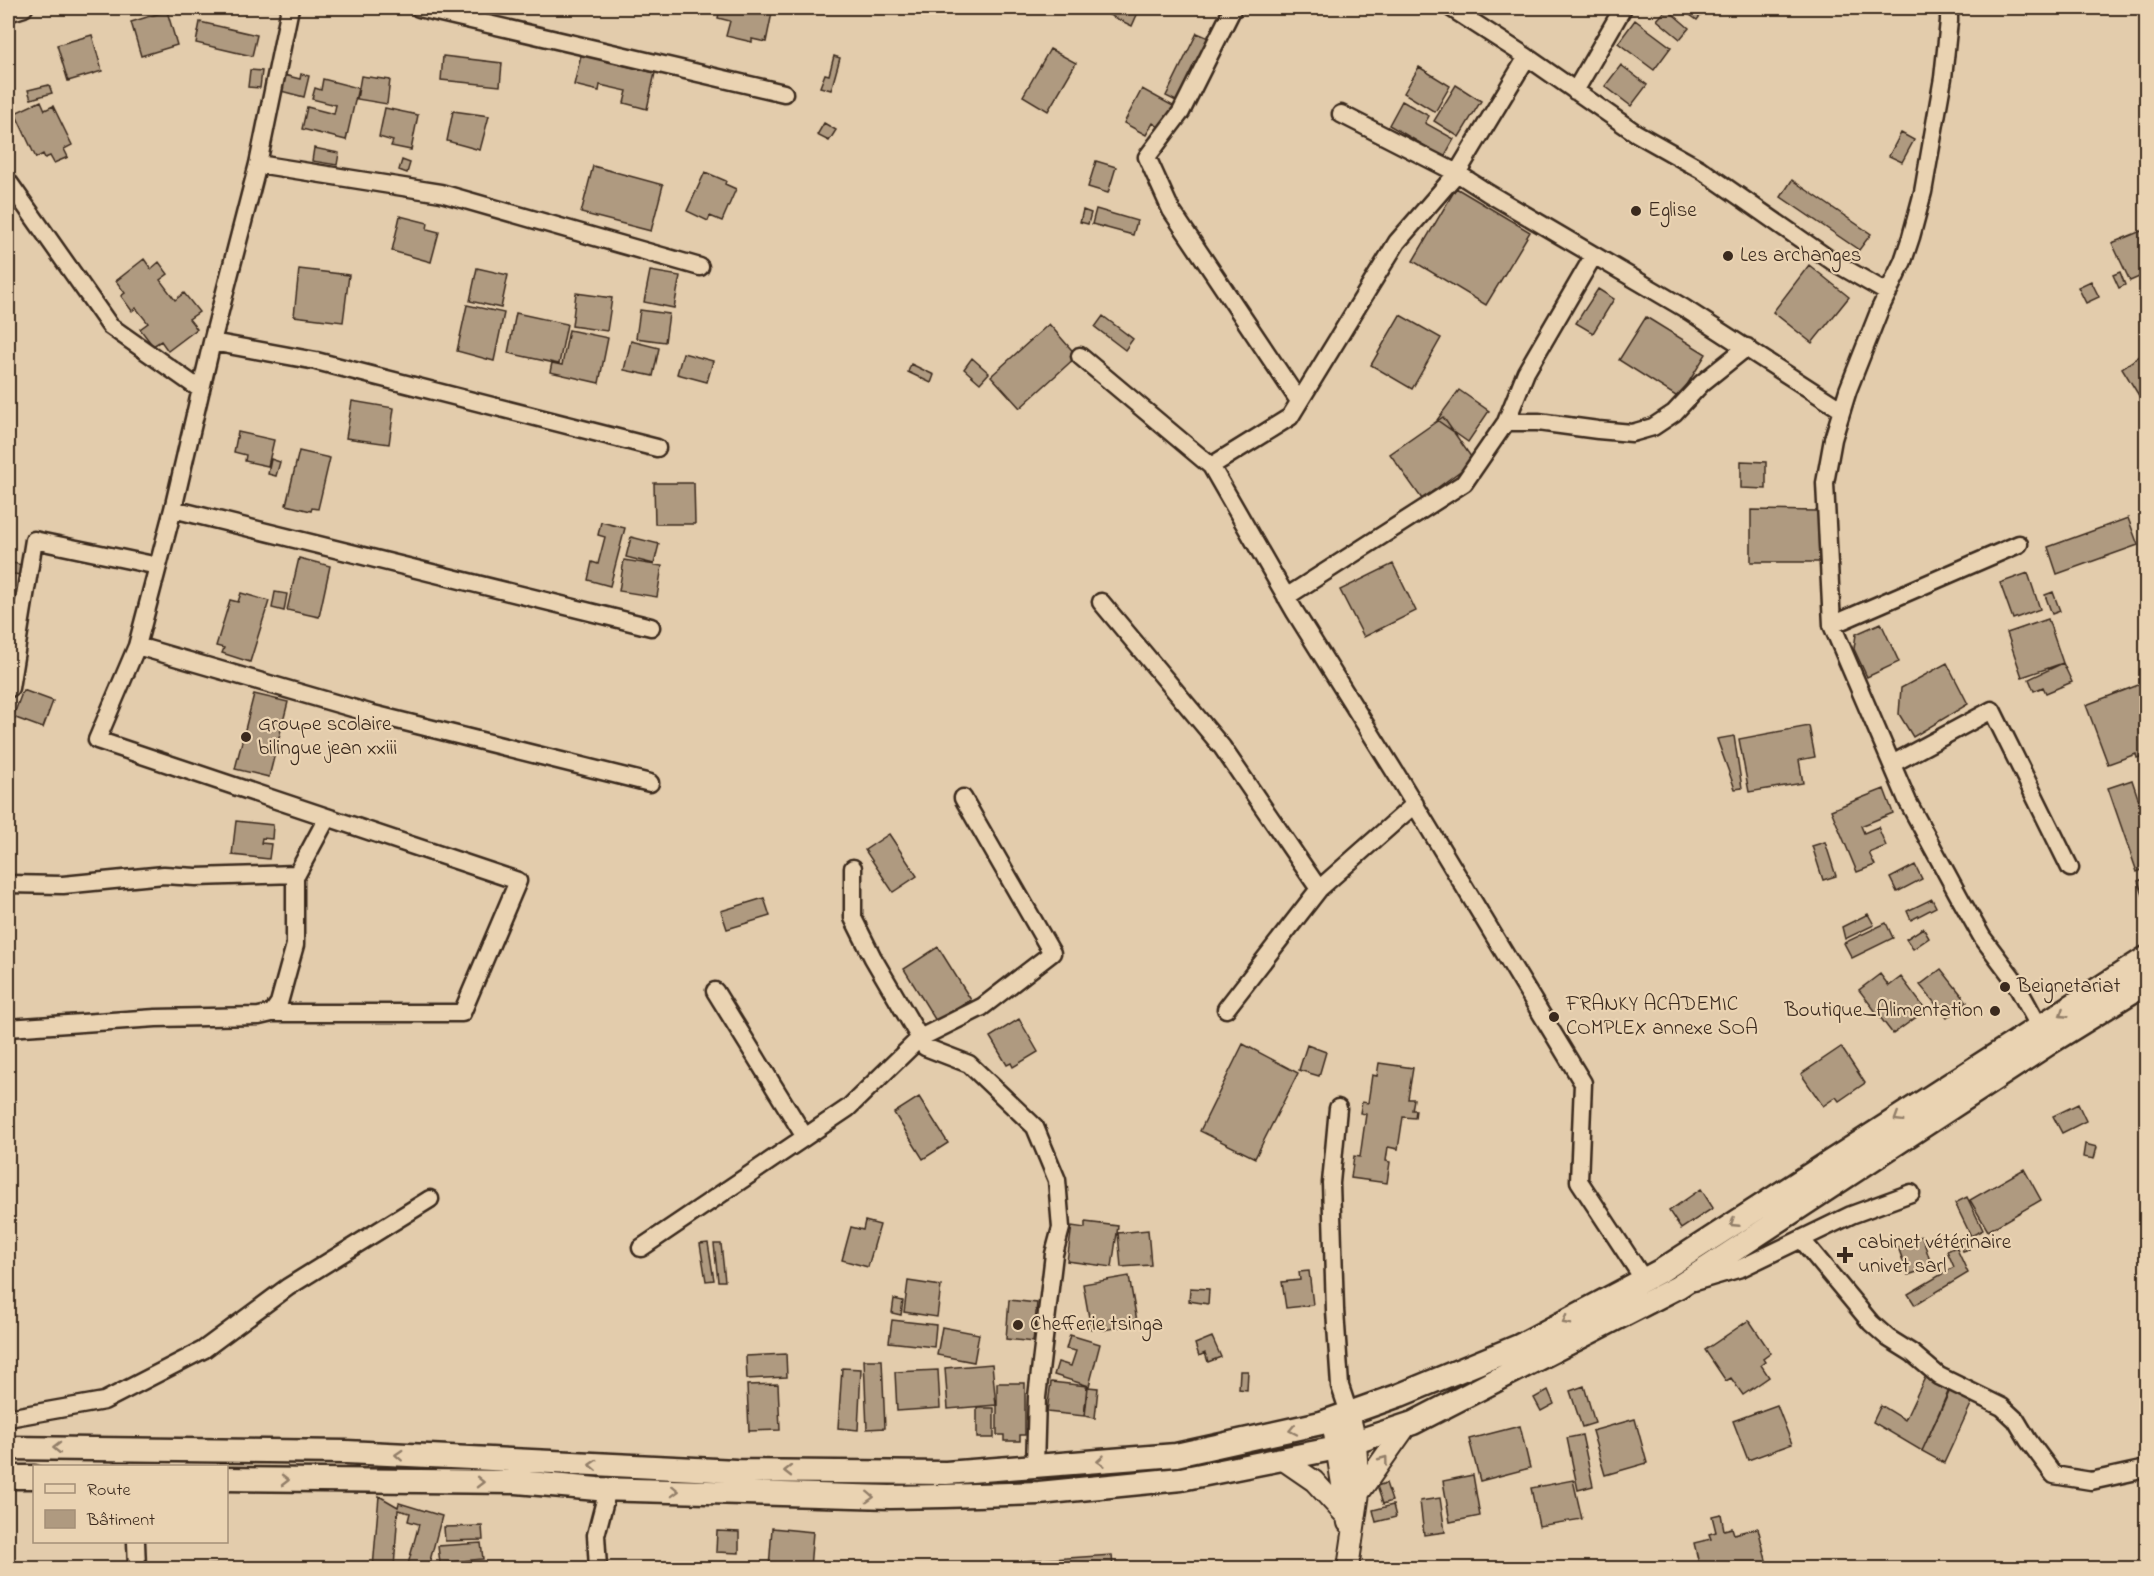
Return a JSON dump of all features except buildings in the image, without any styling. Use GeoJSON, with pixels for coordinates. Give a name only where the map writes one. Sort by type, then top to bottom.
{"type":"FeatureCollection","features":[{"type":"Feature","properties":{"kind":"main road"},"geometry":{"type":"LineString","coordinates":[[8,1448],[346,1452],[736,1471],[946,1473],[1176,1455],[1322,1424],[1519,1346],[1662,1270],[2146,958]]}},
{"type":"Feature","properties":{"kind":"main road"},"geometry":{"type":"LineString","coordinates":[[228,1479],[517,1482],[608,1489],[890,1497],[1039,1492],[1181,1479],[1347,1445],[1407,1425],[1530,1365],[1678,1287],[2146,982]]}},
{"type":"Feature","properties":{"kind":"main road"},"geometry":{"type":"LineString","coordinates":[[8,1477],[33,1477]]}},
{"type":"Feature","properties":{"kind":"street"},"geometry":{"type":"LineString","coordinates":[[8,13],[24,8]]}},
{"type":"Feature","properties":{"kind":"street"},"geometry":{"type":"LineString","coordinates":[[8,1028],[156,1018],[259,1016],[272,1012],[462,1013],[518,881],[97,740],[137,646],[258,164],[290,8]]}},
{"type":"Feature","properties":{"kind":"street"},"geometry":{"type":"LineString","coordinates":[[419,8],[784,93]]}},
{"type":"Feature","properties":{"kind":"street"},"geometry":{"type":"LineString","coordinates":[[1233,8],[1181,112],[1147,157],[1171,210],[1299,401]]}},
{"type":"Feature","properties":{"kind":"street"},"geometry":{"type":"LineString","coordinates":[[1451,8],[1527,57],[1636,133],[1720,182],[1832,261],[1888,293]]}},
{"type":"Feature","properties":{"kind":"street"},"geometry":{"type":"LineString","coordinates":[[1575,91],[1623,8]]}},
{"type":"Feature","properties":{"kind":"street"},"geometry":{"type":"LineString","coordinates":[[1949,8],[1943,78],[1923,192],[1903,261],[1858,365],[1833,439],[1825,483],[1832,625],[1908,802],[1982,937],[2012,978],[2040,1028]]}},
{"type":"Feature","properties":{"kind":"street"},"geometry":{"type":"LineString","coordinates":[[1210,466],[1290,417],[1397,242],[1457,173],[1527,57]]}},
{"type":"Feature","properties":{"kind":"street"},"geometry":{"type":"LineString","coordinates":[[1341,114],[1457,173],[1488,194],[1747,347],[1842,410]]}},
{"type":"Feature","properties":{"kind":"street"},"geometry":{"type":"LineString","coordinates":[[258,164],[441,193],[700,267]]}},
{"type":"Feature","properties":{"kind":"street"},"geometry":{"type":"LineString","coordinates":[[8,181],[110,326],[201,390]]}},
{"type":"Feature","properties":{"kind":"street"},"geometry":{"type":"LineString","coordinates":[[1286,597],[1464,483],[1506,422],[1526,372],[1594,255]]}},
{"type":"Feature","properties":{"kind":"street"},"geometry":{"type":"LineString","coordinates":[[212,342],[316,361],[657,448]]}},
{"type":"Feature","properties":{"kind":"street"},"geometry":{"type":"LineString","coordinates":[[1506,422],[1538,422],[1632,433],[1653,428],[1674,413],[1702,383],[1747,347]]}},
{"type":"Feature","properties":{"kind":"street"},"geometry":{"type":"LineString","coordinates":[[1080,356],[1210,466],[1286,597],[1583,1083],[1579,1181],[1644,1280]]}},
{"type":"Feature","properties":{"kind":"street"},"geometry":{"type":"LineString","coordinates":[[173,509],[651,627]]}},
{"type":"Feature","properties":{"kind":"street"},"geometry":{"type":"LineString","coordinates":[[10,688],[34,540],[158,566]]}},
{"type":"Feature","properties":{"kind":"street"},"geometry":{"type":"LineString","coordinates":[[1832,625],[2019,544]]}},
{"type":"Feature","properties":{"kind":"street"},"geometry":{"type":"LineString","coordinates":[[1101,602],[1222,747],[1319,889]]}},
{"type":"Feature","properties":{"kind":"street"},"geometry":{"type":"LineString","coordinates":[[137,646],[373,714],[650,783]]}},
{"type":"Feature","properties":{"kind":"street"},"geometry":{"type":"LineString","coordinates":[[1893,764],[1992,710],[2070,868]]}},
{"type":"Feature","properties":{"kind":"street"},"geometry":{"type":"LineString","coordinates":[[641,1248],[848,1108],[920,1038],[982,1007],[1052,953],[963,798]]}},
{"type":"Feature","properties":{"kind":"street"},"geometry":{"type":"LineString","coordinates":[[1226,1010],[1319,889],[1414,804]]}},
{"type":"Feature","properties":{"kind":"street"},"geometry":{"type":"LineString","coordinates":[[8,884],[63,885],[164,875],[196,877],[297,874],[327,818]]}},
{"type":"Feature","properties":{"kind":"street"},"geometry":{"type":"LineString","coordinates":[[853,868],[853,918],[873,958],[925,1047],[969,1064],[1035,1127],[1057,1180],[1061,1228],[1054,1254],[1037,1397],[1035,1466]]}},
{"type":"Feature","properties":{"kind":"street"},"geometry":{"type":"LineString","coordinates":[[272,1012],[279,1004],[295,945],[295,874]]}},
{"type":"Feature","properties":{"kind":"street"},"geometry":{"type":"LineString","coordinates":[[715,992],[805,1137]]}},
{"type":"Feature","properties":{"kind":"street"},"geometry":{"type":"LineString","coordinates":[[1338,1108],[1331,1183],[1340,1416],[1359,1494]]}},
{"type":"Feature","properties":{"kind":"street"},"geometry":{"type":"LineString","coordinates":[[1678,1287],[1742,1268],[1851,1215],[1911,1193]]}},
{"type":"Feature","properties":{"kind":"street"},"geometry":{"type":"LineString","coordinates":[[8,1418],[104,1401],[203,1350],[288,1287],[430,1199]]}},
{"type":"Feature","properties":{"kind":"street"},"geometry":{"type":"LineString","coordinates":[[1802,1240],[1871,1323],[1888,1338],[1912,1353],[1939,1376],[2002,1407],[2016,1420],[2054,1475],[2091,1481],[2146,1469]]}},
{"type":"Feature","properties":{"kind":"street"},"geometry":{"type":"LineString","coordinates":[[1349,1526],[1359,1494],[1407,1425]]}},
{"type":"Feature","properties":{"kind":"street"},"geometry":{"type":"LineString","coordinates":[[1347,1445],[1348,1569]]}},
{"type":"Feature","properties":{"kind":"street"},"geometry":{"type":"LineString","coordinates":[[1282,1459],[1314,1481],[1349,1526]]}},
{"type":"Feature","properties":{"kind":"street"},"geometry":{"type":"LineString","coordinates":[[598,1569],[596,1535],[608,1489]]}},
{"type":"Feature","properties":{"kind":"street"},"geometry":{"type":"LineString","coordinates":[[136,1543],[137,1569]]}},
{"type":"Feature","properties":{"kind":"place","name":"Eglise"},"geometry":{"type":"Point","coordinates":[1636,211]}},
{"type":"Feature","properties":{"kind":"place","name":"Les archanges"},"geometry":{"type":"Point","coordinates":[1728,256]}},
{"type":"Feature","properties":{"kind":"place","name":"Groupe scolaire bilingue jean xxiii"},"geometry":{"type":"Point","coordinates":[246,737]}},
{"type":"Feature","properties":{"kind":"place","name":"Beignetariat"},"geometry":{"type":"Point","coordinates":[2005,987]}},
{"type":"Feature","properties":{"kind":"place","name":"Boutique_Alimentation"},"geometry":{"type":"Point","coordinates":[1995,1011]}},
{"type":"Feature","properties":{"kind":"place","name":"FRANKY ACADEMIC COMPLEX annexe SOA"},"geometry":{"type":"Point","coordinates":[1554,1017]}},
{"type":"Feature","properties":{"kind":"place","name":"cabinet vétérinaire univet sarl"},"geometry":{"type":"Point","coordinates":[1845,1255]}},
{"type":"Feature","properties":{"kind":"place","name":"Chefferie tsinga"},"geometry":{"type":"Point","coordinates":[1018,1325]}}]}
